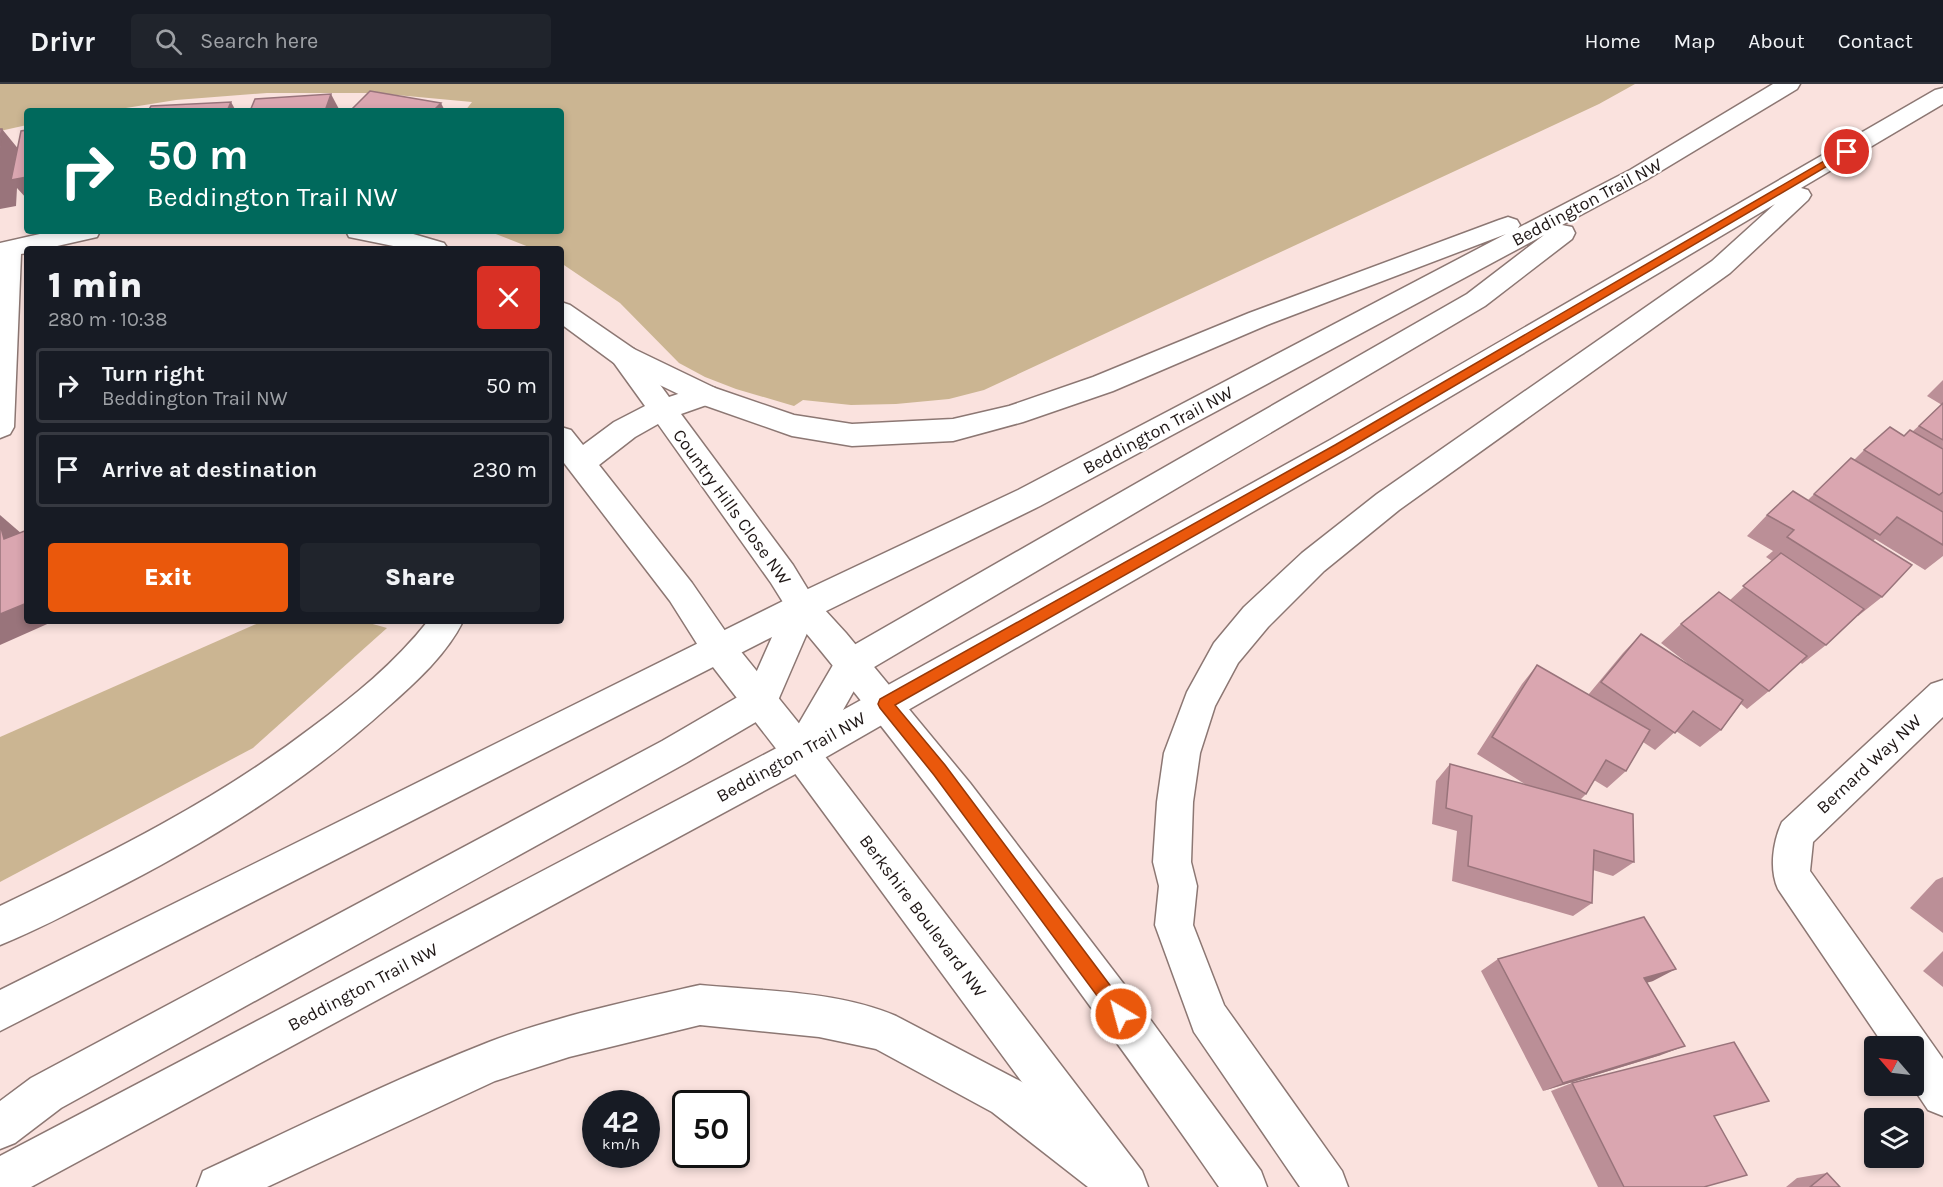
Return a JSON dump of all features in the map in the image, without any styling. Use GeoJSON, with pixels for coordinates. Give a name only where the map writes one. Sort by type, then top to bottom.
{"type":"FeatureCollection","features":[{"type":"Feature","properties":{"kind":"main road","name":"Beddington Trail NW"},"geometry":{"type":"LineString","coordinates":[[0,1011],[802,606],[1029,498],[1638,175],[1789,84]]}},
{"type":"Feature","properties":{"kind":"main road","name":"Beddington Trail NW"},"geometry":{"type":"LineString","coordinates":[[0,1180],[801,753],[1340,448],[1943,95]]}},
{"type":"Feature","properties":{"kind":"main road"},"geometry":{"type":"LineString","coordinates":[[1326,1187],[1208,1018],[1174,925],[1178,886],[1172,862],[1175,802],[1182,753],[1199,703],[1234,644],[1256,617],[1313,561],[1388,502],[1721,267],[1847,152]]}},
{"type":"Feature","properties":{"kind":"main road"},"geometry":{"type":"LineString","coordinates":[[624,356],[705,395],[792,425],[852,435],[953,430],[1013,414],[1103,384],[1258,319],[1638,175]]}},
{"type":"Feature","properties":{"kind":"main road"},"geometry":{"type":"LineString","coordinates":[[801,753],[852,663],[1476,300],[1638,175]]}},
{"type":"Feature","properties":{"kind":"main road"},"geometry":{"type":"LineString","coordinates":[[0,427],[11,284],[5,250],[75,234]]}},
{"type":"Feature","properties":{"kind":"main road"},"geometry":{"type":"LineString","coordinates":[[376,234],[425,246]]}},
{"type":"Feature","properties":{"kind":"main road","name":"Country Hills Close NW"},"geometry":{"type":"LineString","coordinates":[[564,313],[624,356],[660,409],[776,566],[802,606]]}},
{"type":"Feature","properties":{"kind":"main road","name":"Country Hills Close NW"},"geometry":{"type":"LineString","coordinates":[[581,464],[607,440],[637,420],[660,409],[705,395]]}},
{"type":"Feature","properties":{"kind":"main road"},"geometry":{"type":"LineString","coordinates":[[564,442],[681,592],[718,648]]}},
{"type":"Feature","properties":{"kind":"main road"},"geometry":{"type":"LineString","coordinates":[[0,1128],[46,1094],[674,752],[761,701],[802,606],[852,663],[939,770],[1163,1070],[1245,1187]]}},
{"type":"Feature","properties":{"kind":"main road"},"geometry":{"type":"LineString","coordinates":[[0,926],[135,859],[195,826],[285,768],[342,726],[394,682],[445,624]]}},
{"type":"Feature","properties":{"kind":"main road","name":"Berkshire Boulevard NW"},"geometry":{"type":"LineString","coordinates":[[718,648],[801,753],[1125,1187]]}},
{"type":"Feature","properties":{"kind":"main road","name":"Bernard Way NW"},"geometry":{"type":"LineString","coordinates":[[1902,1036],[1791,876],[1795,834],[1943,694]]}},
{"type":"Feature","properties":{"kind":"main road"},"geometry":{"type":"LineString","coordinates":[[219,1187],[349,1125],[491,1062],[569,1036],[700,1005],[819,1017],[882,1030],[1007,1097],[1125,1187]]}},
{"type":"Feature","properties":{"kind":"main road"},"geometry":{"type":"LineString","coordinates":[[1924,1067],[1943,1095]]}},
{"type":"Feature","properties":{"kind":"shaded area"},"geometry":{"type":"Polygon","coordinates":[[[0,84],[1635,84],[1599,104],[984,390],[949,399],[896,404],[851,405],[803,400],[794,406],[736,389],[705,377],[679,363],[620,303],[564,265],[564,246],[526,246],[496,234],[564,234],[564,108],[467,108],[472,102],[375,93],[267,93],[176,100],[126,108],[24,108],[24,126],[0,131],[0,84]]]}},
{"type":"Feature","properties":{"kind":"shaded area"},"geometry":{"type":"Polygon","coordinates":[[[256,624],[373,624],[387,628],[253,748],[0,882],[0,737],[256,624]]]}},
{"type":"Feature","properties":{"kind":"building"},"geometry":{"type":"Polygon","coordinates":[[[370,91],[441,103],[436,108],[353,108],[370,91]]]}},
{"type":"Feature","properties":{"kind":"building"},"geometry":{"type":"Polygon","coordinates":[[[331,94],[326,108],[251,108],[255,99],[331,94]]]}},
{"type":"Feature","properties":{"kind":"building"},"geometry":{"type":"Polygon","coordinates":[[[231,102],[228,108],[150,108],[151,106],[231,102]]]}},
{"type":"Feature","properties":{"kind":"building"},"geometry":{"type":"Polygon","coordinates":[[[24,130],[24,178],[11,180],[21,131],[24,130]]]}},
{"type":"Feature","properties":{"kind":"building"},"geometry":{"type":"Polygon","coordinates":[[[1943,403],[1943,440],[1919,426],[1943,403]]]}},
{"type":"Feature","properties":{"kind":"building"},"geometry":{"type":"Polygon","coordinates":[[[1890,427],[1904,436],[1910,430],[1943,449],[1943,492],[1939,495],[1864,450],[1890,427]]]}},
{"type":"Feature","properties":{"kind":"building"},"geometry":{"type":"Polygon","coordinates":[[[1851,458],[1943,512],[1943,545],[1897,517],[1880,535],[1814,494],[1851,458]]]}},
{"type":"Feature","properties":{"kind":"building"},"geometry":{"type":"Polygon","coordinates":[[[1793,491],[1912,565],[1882,597],[1787,537],[1794,530],[1767,515],[1793,491]]]}},
{"type":"Feature","properties":{"kind":"building"},"geometry":{"type":"Polygon","coordinates":[[[0,524],[4,539],[24,531],[24,604],[0,614],[0,524]]]}},
{"type":"Feature","properties":{"kind":"building"},"geometry":{"type":"Polygon","coordinates":[[[1781,553],[1864,609],[1826,645],[1743,586],[1781,553]]]}},
{"type":"Feature","properties":{"kind":"building"},"geometry":{"type":"Polygon","coordinates":[[[1719,592],[1807,656],[1769,691],[1681,624],[1719,592]]]}},
{"type":"Feature","properties":{"kind":"building"},"geometry":{"type":"Polygon","coordinates":[[[1641,634],[1743,700],[1721,730],[1693,711],[1675,733],[1601,682],[1641,634]]]}},
{"type":"Feature","properties":{"kind":"building"},"geometry":{"type":"Polygon","coordinates":[[[1537,665],[1650,730],[1626,771],[1606,760],[1586,794],[1492,737],[1537,665]]]}},
{"type":"Feature","properties":{"kind":"building"},"geometry":{"type":"Polygon","coordinates":[[[1450,764],[1633,814],[1634,862],[1594,850],[1592,903],[1468,866],[1472,816],[1446,808],[1450,764]]]}},
{"type":"Feature","properties":{"kind":"building"},"geometry":{"type":"Polygon","coordinates":[[[1644,917],[1676,969],[1644,978],[1685,1046],[1563,1083],[1498,959],[1644,917]]]}},
{"type":"Feature","properties":{"kind":"building"},"geometry":{"type":"Polygon","coordinates":[[[1734,1042],[1769,1101],[1714,1116],[1747,1175],[1704,1187],[1624,1187],[1572,1083],[1734,1042]]]}},
{"type":"Feature","properties":{"kind":"building"},"geometry":{"type":"Polygon","coordinates":[[[1827,1173],[1840,1187],[1810,1187],[1827,1173]]]}},
{"type":"Feature","properties":{"kind":"route"},"geometry":{"type":"LineString","coordinates":[[1121,1014],[939,770],[885,704],[1340,448],[1847,152]]}}]}
